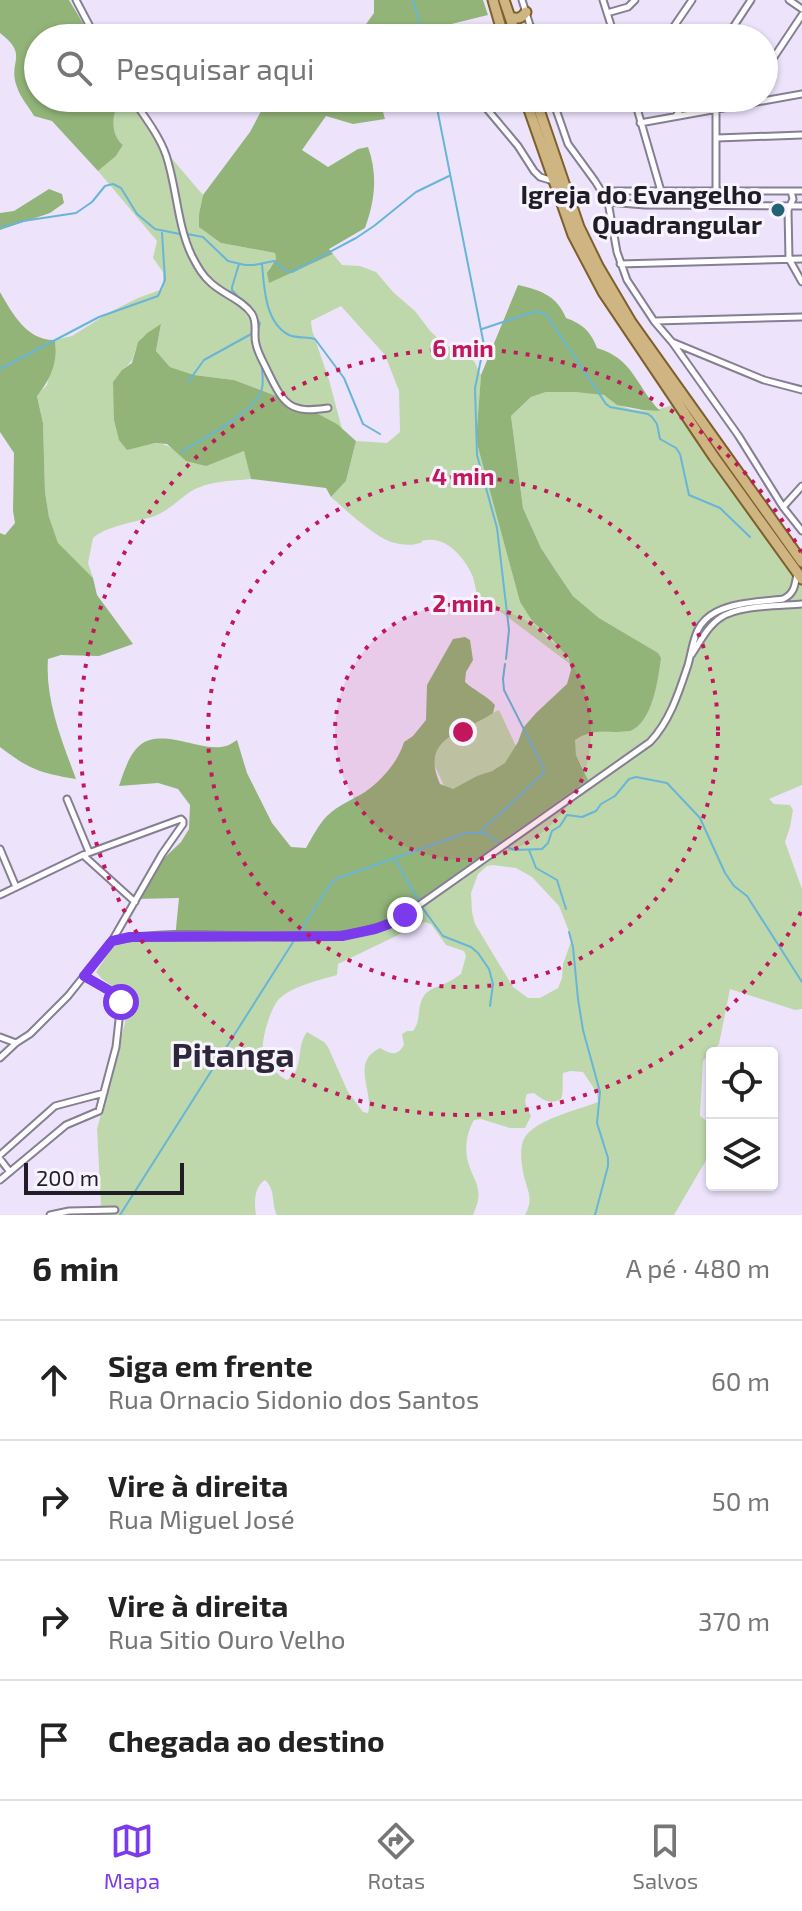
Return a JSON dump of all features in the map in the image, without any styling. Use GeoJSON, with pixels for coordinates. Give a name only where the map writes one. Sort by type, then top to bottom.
{"type":"FeatureCollection","features":[{"type":"Feature","properties":{"kind":"main road"},"geometry":{"type":"LineString","coordinates":[[493,0],[500,24]]}},
{"type":"Feature","properties":{"kind":"main road"},"geometry":{"type":"LineString","coordinates":[[504,0],[512,24]]}},
{"type":"Feature","properties":{"kind":"main road"},"geometry":{"type":"LineString","coordinates":[[510,17],[517,19],[526,12]]}},
{"type":"Feature","properties":{"kind":"main road"},"geometry":{"type":"LineString","coordinates":[[530,112],[573,235],[611,305],[799,576]]}},
{"type":"Feature","properties":{"kind":"main road"},"geometry":{"type":"LineString","coordinates":[[540,112],[579,227],[598,266],[631,322],[802,562]]}},
{"type":"Feature","properties":{"kind":"street"},"geometry":{"type":"LineString","coordinates":[[76,0],[89,24]]}},
{"type":"Feature","properties":{"kind":"street"},"geometry":{"type":"LineString","coordinates":[[522,0],[529,24]]}},
{"type":"Feature","properties":{"kind":"street"},"geometry":{"type":"LineString","coordinates":[[603,0],[611,24]]}},
{"type":"Feature","properties":{"kind":"street"},"geometry":{"type":"LineString","coordinates":[[607,13],[628,7],[635,0]]}},
{"type":"Feature","properties":{"kind":"street"},"geometry":{"type":"LineString","coordinates":[[676,24],[692,0]]}},
{"type":"Feature","properties":{"kind":"street"},"geometry":{"type":"LineString","coordinates":[[735,24],[751,0]]}},
{"type":"Feature","properties":{"kind":"street"},"geometry":{"type":"LineString","coordinates":[[789,0],[802,9]]}},
{"type":"Feature","properties":{"kind":"street"},"geometry":{"type":"LineString","coordinates":[[778,51],[802,15]]}},
{"type":"Feature","properties":{"kind":"street"},"geometry":{"type":"LineString","coordinates":[[778,98],[802,94]]}},
{"type":"Feature","properties":{"kind":"street"},"geometry":{"type":"LineString","coordinates":[[141,112],[167,156],[185,240],[193,259],[209,282],[244,305],[252,314],[256,345],[280,396],[302,411],[328,408]]}},
{"type":"Feature","properties":{"kind":"street"},"geometry":{"type":"LineString","coordinates":[[490,112],[537,174],[553,181]]}},
{"type":"Feature","properties":{"kind":"street"},"geometry":{"type":"LineString","coordinates":[[557,112],[568,144],[608,202],[620,264],[627,280],[738,435],[783,507],[802,531]]}},
{"type":"Feature","properties":{"kind":"street"},"geometry":{"type":"LineString","coordinates":[[637,112],[665,205]]}},
{"type":"Feature","properties":{"kind":"street"},"geometry":{"type":"LineString","coordinates":[[675,117],[678,112]]}},
{"type":"Feature","properties":{"kind":"street"},"geometry":{"type":"LineString","coordinates":[[640,123],[701,112]]}},
{"type":"Feature","properties":{"kind":"street"},"geometry":{"type":"LineString","coordinates":[[716,112],[716,191]]}},
{"type":"Feature","properties":{"kind":"street"},"geometry":{"type":"LineString","coordinates":[[717,138],[802,135]]}},
{"type":"Feature","properties":{"kind":"street"},"geometry":{"type":"LineString","coordinates":[[602,191],[802,191]]}},
{"type":"Feature","properties":{"kind":"street"},"geometry":{"type":"LineString","coordinates":[[783,191],[781,200],[788,207]]}},
{"type":"Feature","properties":{"kind":"street"},"geometry":{"type":"LineString","coordinates":[[791,191],[793,199],[788,207],[789,259],[802,282]]}},
{"type":"Feature","properties":{"kind":"street"},"geometry":{"type":"LineString","coordinates":[[608,202],[802,206]]}},
{"type":"Feature","properties":{"kind":"street"},"geometry":{"type":"LineString","coordinates":[[620,264],[802,259]]}},
{"type":"Feature","properties":{"kind":"street"},"geometry":{"type":"LineString","coordinates":[[654,321],[802,317]]}},
{"type":"Feature","properties":{"kind":"street"},"geometry":{"type":"LineString","coordinates":[[672,342],[764,380],[802,390]]}},
{"type":"Feature","properties":{"kind":"street"},"geometry":{"type":"LineString","coordinates":[[783,507],[801,488]]}},
{"type":"Feature","properties":{"kind":"street"},"geometry":{"type":"LineString","coordinates":[[112,941],[164,936],[328,937],[389,924],[650,742],[667,720],[690,658],[697,629],[707,617],[734,605],[783,599],[789,596],[799,576]]}},
{"type":"Feature","properties":{"kind":"street"},"geometry":{"type":"LineString","coordinates":[[690,658],[709,629],[723,616],[751,609],[802,604]]}},
{"type":"Feature","properties":{"kind":"street"},"geometry":{"type":"LineString","coordinates":[[67,799],[86,854],[135,903]]}},
{"type":"Feature","properties":{"kind":"street"},"geometry":{"type":"LineString","coordinates":[[0,895],[86,854],[181,819],[183,821],[112,941],[68,996],[30,1034],[0,1058]]}},
{"type":"Feature","properties":{"kind":"street"},"geometry":{"type":"LineString","coordinates":[[0,849],[16,887]]}},
{"type":"Feature","properties":{"kind":"street"},"geometry":{"type":"LineString","coordinates":[[0,1180],[66,1125],[99,1111],[116,1047],[121,1002],[117,995],[84,976]]}},
{"type":"Feature","properties":{"kind":"street"},"geometry":{"type":"LineString","coordinates":[[0,1037],[16,1043]]}},
{"type":"Feature","properties":{"kind":"street"},"geometry":{"type":"LineString","coordinates":[[10,1172],[0,1157],[36,1121],[55,1106],[104,1093]]}},
{"type":"Feature","properties":{"kind":"street"},"geometry":{"type":"LineString","coordinates":[[50,1215],[69,1211],[115,1210]]}},
{"type":"Feature","properties":{"kind":"green space"},"geometry":{"type":"Polygon","coordinates":[[[0,0],[69,0],[84,24],[24,24],[24,100],[15,78],[14,47],[0,33],[0,0]]]}},
{"type":"Feature","properties":{"kind":"green space"},"geometry":{"type":"Polygon","coordinates":[[[374,0],[483,0],[488,15],[451,24],[366,24],[374,13],[374,0]]]}},
{"type":"Feature","properties":{"kind":"green space"},"geometry":{"type":"Polygon","coordinates":[[[31,112],[116,112],[114,129],[123,145],[116,156],[98,171],[52,121],[34,116],[31,112]]]}},
{"type":"Feature","properties":{"kind":"green space"},"geometry":{"type":"Polygon","coordinates":[[[115,112],[138,112],[161,146],[203,195],[199,214],[221,243],[275,253],[276,259],[269,269],[269,282],[333,254],[342,265],[360,266],[376,272],[431,332],[474,361],[481,375],[476,440],[520,602],[570,664],[497,609],[478,602],[470,570],[449,546],[435,540],[410,545],[391,542],[368,528],[331,497],[346,481],[356,441],[387,443],[400,432],[399,391],[385,355],[341,306],[311,321],[342,429],[305,407],[234,380],[194,375],[170,367],[156,351],[161,325],[146,334],[132,360],[122,370],[127,450],[145,444],[166,445],[186,461],[245,451],[251,479],[204,486],[157,515],[99,534],[93,538],[88,563],[93,578],[58,544],[45,492],[43,423],[37,395],[47,385],[55,340],[72,336],[110,312],[163,289],[163,272],[153,258],[157,241],[98,171],[116,156],[123,145],[115,134],[115,112]]]}},
{"type":"Feature","properties":{"kind":"green space"},"geometry":{"type":"Polygon","coordinates":[[[261,112],[383,112],[385,119],[353,124],[326,116],[302,150],[328,167],[358,149],[368,147],[374,188],[365,228],[329,249],[333,254],[269,283],[267,273],[276,259],[275,253],[221,243],[199,227],[203,195],[250,132],[261,112]]]}},
{"type":"Feature","properties":{"kind":"green space"},"geometry":{"type":"Polygon","coordinates":[[[49,189],[62,194],[64,203],[50,213],[0,230],[0,213],[14,211],[49,189]]]}},
{"type":"Feature","properties":{"kind":"green space"},"geometry":{"type":"Polygon","coordinates":[[[518,285],[553,299],[566,318],[586,329],[597,348],[627,366],[660,411],[617,405],[604,395],[546,392],[531,397],[511,416],[523,508],[541,548],[573,596],[599,618],[658,653],[661,658],[656,688],[644,719],[630,731],[595,732],[575,740],[576,755],[588,780],[385,924],[338,935],[175,938],[179,898],[135,899],[160,862],[181,842],[189,829],[190,805],[178,789],[158,783],[119,786],[130,758],[144,742],[164,738],[218,747],[237,740],[247,773],[272,823],[291,847],[306,848],[327,816],[365,792],[383,776],[398,757],[404,742],[426,720],[427,685],[453,639],[465,637],[470,640],[473,660],[466,672],[465,682],[495,705],[493,713],[447,738],[440,746],[435,756],[435,768],[440,784],[453,789],[505,763],[523,728],[567,684],[571,670],[569,659],[533,622],[520,602],[476,440],[481,375],[518,285]]]}},
{"type":"Feature","properties":{"kind":"green space"},"geometry":{"type":"Polygon","coordinates":[[[0,292],[28,331],[55,340],[52,370],[37,396],[43,423],[49,517],[58,543],[93,578],[97,595],[133,644],[99,656],[61,655],[48,659],[52,705],[76,779],[35,769],[0,747],[0,533],[5,535],[15,523],[14,453],[0,432],[0,292]]]}},
{"type":"Feature","properties":{"kind":"green space"},"geometry":{"type":"Polygon","coordinates":[[[161,324],[156,351],[170,367],[194,375],[234,380],[305,407],[337,424],[356,441],[346,481],[331,497],[326,488],[251,479],[244,451],[206,466],[186,461],[167,444],[155,443],[127,450],[119,440],[114,420],[113,382],[132,363],[138,342],[161,324]]]}},
{"type":"Feature","properties":{"kind":"green space"},"geometry":{"type":"Polygon","coordinates":[[[546,392],[596,393],[626,408],[640,410],[661,409],[674,404],[802,584],[802,785],[769,799],[774,804],[790,805],[793,810],[785,842],[802,889],[802,1009],[795,1010],[730,989],[719,1044],[706,1047],[703,1061],[700,1116],[706,1120],[706,1160],[674,1215],[525,1215],[530,1201],[521,1158],[525,1137],[548,1120],[598,1102],[597,1093],[583,1072],[570,1071],[563,1073],[561,1099],[550,1102],[534,1093],[527,1094],[525,1103],[531,1116],[525,1128],[474,1120],[466,1148],[478,1193],[473,1215],[277,1215],[271,1188],[265,1180],[257,1191],[256,1215],[53,1215],[86,1212],[101,1205],[97,1129],[125,1023],[122,993],[96,972],[111,949],[118,944],[146,939],[288,936],[584,770],[576,755],[574,740],[588,732],[629,731],[657,653],[599,618],[573,596],[541,548],[523,508],[511,416],[531,397],[546,392]],[[493,865],[478,874],[471,893],[472,912],[475,924],[513,987],[528,998],[540,998],[558,988],[572,939],[559,906],[532,877],[516,868],[493,865]],[[425,922],[338,964],[337,975],[299,987],[279,999],[269,1017],[263,1047],[266,1060],[276,1072],[287,1080],[293,1076],[307,1032],[328,1047],[348,1092],[363,1112],[368,1113],[366,1061],[380,1048],[390,1053],[399,1051],[404,1045],[402,1034],[413,1031],[415,1027],[424,996],[461,974],[466,956],[464,951],[446,945],[431,924],[425,922]]]}},
{"type":"Feature","properties":{"kind":"green space"},"geometry":{"type":"Polygon","coordinates":[[[499,710],[521,757],[447,792],[425,745],[499,710]]]}},
{"type":"Feature","properties":{"kind":"waterway"},"geometry":{"type":"LineString","coordinates":[[413,0],[420,24]]}},
{"type":"Feature","properties":{"kind":"waterway"},"geometry":{"type":"LineString","coordinates":[[438,112],[484,345],[475,388],[477,455],[497,528],[509,630],[506,659]]}},
{"type":"Feature","properties":{"kind":"waterway"},"geometry":{"type":"LineString","coordinates":[[187,234],[203,237],[228,261],[245,265],[274,261],[287,272],[292,272],[356,238],[416,192],[449,176]]}},
{"type":"Feature","properties":{"kind":"waterway"},"geometry":{"type":"LineString","coordinates":[[0,228],[23,221],[76,213],[92,202],[105,186],[113,184],[121,188],[137,214],[155,229],[180,234]]}},
{"type":"Feature","properties":{"kind":"waterway"},"geometry":{"type":"LineString","coordinates":[[0,369],[99,317],[158,296],[165,280],[162,233]]}},
{"type":"Feature","properties":{"kind":"waterway"},"geometry":{"type":"LineString","coordinates":[[239,264],[232,290],[242,301]]}},
{"type":"Feature","properties":{"kind":"waterway"},"geometry":{"type":"LineString","coordinates":[[262,264],[267,304],[275,322],[289,335],[315,339],[344,378],[363,424],[380,434]]}},
{"type":"Feature","properties":{"kind":"waterway"},"geometry":{"type":"LineString","coordinates":[[482,329],[533,312],[547,316],[606,404],[652,417],[660,439],[680,454],[689,495],[720,508],[750,537]]}},
{"type":"Feature","properties":{"kind":"waterway"},"geometry":{"type":"LineString","coordinates":[[256,318],[260,323],[258,330]]}},
{"type":"Feature","properties":{"kind":"waterway"},"geometry":{"type":"LineString","coordinates":[[188,382],[204,360],[253,333]]}},
{"type":"Feature","properties":{"kind":"waterway"},"geometry":{"type":"LineString","coordinates":[[181,452],[223,427],[254,403],[262,389],[262,365]]}},
{"type":"Feature","properties":{"kind":"waterway"},"geometry":{"type":"LineString","coordinates":[[481,831],[543,774],[544,769],[504,690],[505,664]]}},
{"type":"Feature","properties":{"kind":"waterway"},"geometry":{"type":"LineString","coordinates":[[505,846],[514,850],[542,849],[552,831],[560,826],[567,815],[582,817],[596,811],[615,796],[629,779],[636,777],[667,783],[700,818],[725,873],[734,886],[747,896],[802,982]]}},
{"type":"Feature","properties":{"kind":"waterway"},"geometry":{"type":"LineString","coordinates":[[298,935],[331,883],[338,878],[466,833],[484,833],[501,844]]}},
{"type":"Feature","properties":{"kind":"waterway"},"geometry":{"type":"LineString","coordinates":[[529,850],[536,868],[557,880],[566,909]]}},
{"type":"Feature","properties":{"kind":"waterway"},"geometry":{"type":"LineString","coordinates":[[395,859],[419,902]]}},
{"type":"Feature","properties":{"kind":"waterway"},"geometry":{"type":"LineString","coordinates":[[421,906],[443,936],[478,953],[489,969],[493,984],[490,1006]]}},
{"type":"Feature","properties":{"kind":"waterway"},"geometry":{"type":"LineString","coordinates":[[569,932],[583,1030],[600,1092],[597,1123],[608,1158],[595,1215]]}},
{"type":"Feature","properties":{"kind":"waterway"},"geometry":{"type":"LineString","coordinates":[[120,1215],[295,939]]}},
{"type":"Feature","properties":{"kind":"place","name":"Igreja do Evangelho Quadrangular"},"geometry":{"type":"Point","coordinates":[778,210]}},
{"type":"Feature","properties":{"kind":"district","name":"Pitanga"},"geometry":{"type":"Point","coordinates":[233,1055]}},
{"type":"Feature","properties":{"kind":"route"},"geometry":{"type":"LineString","coordinates":[[121,1002],[117,995],[84,976],[112,941],[164,936],[342,936],[375,929],[405,915]]}}]}
